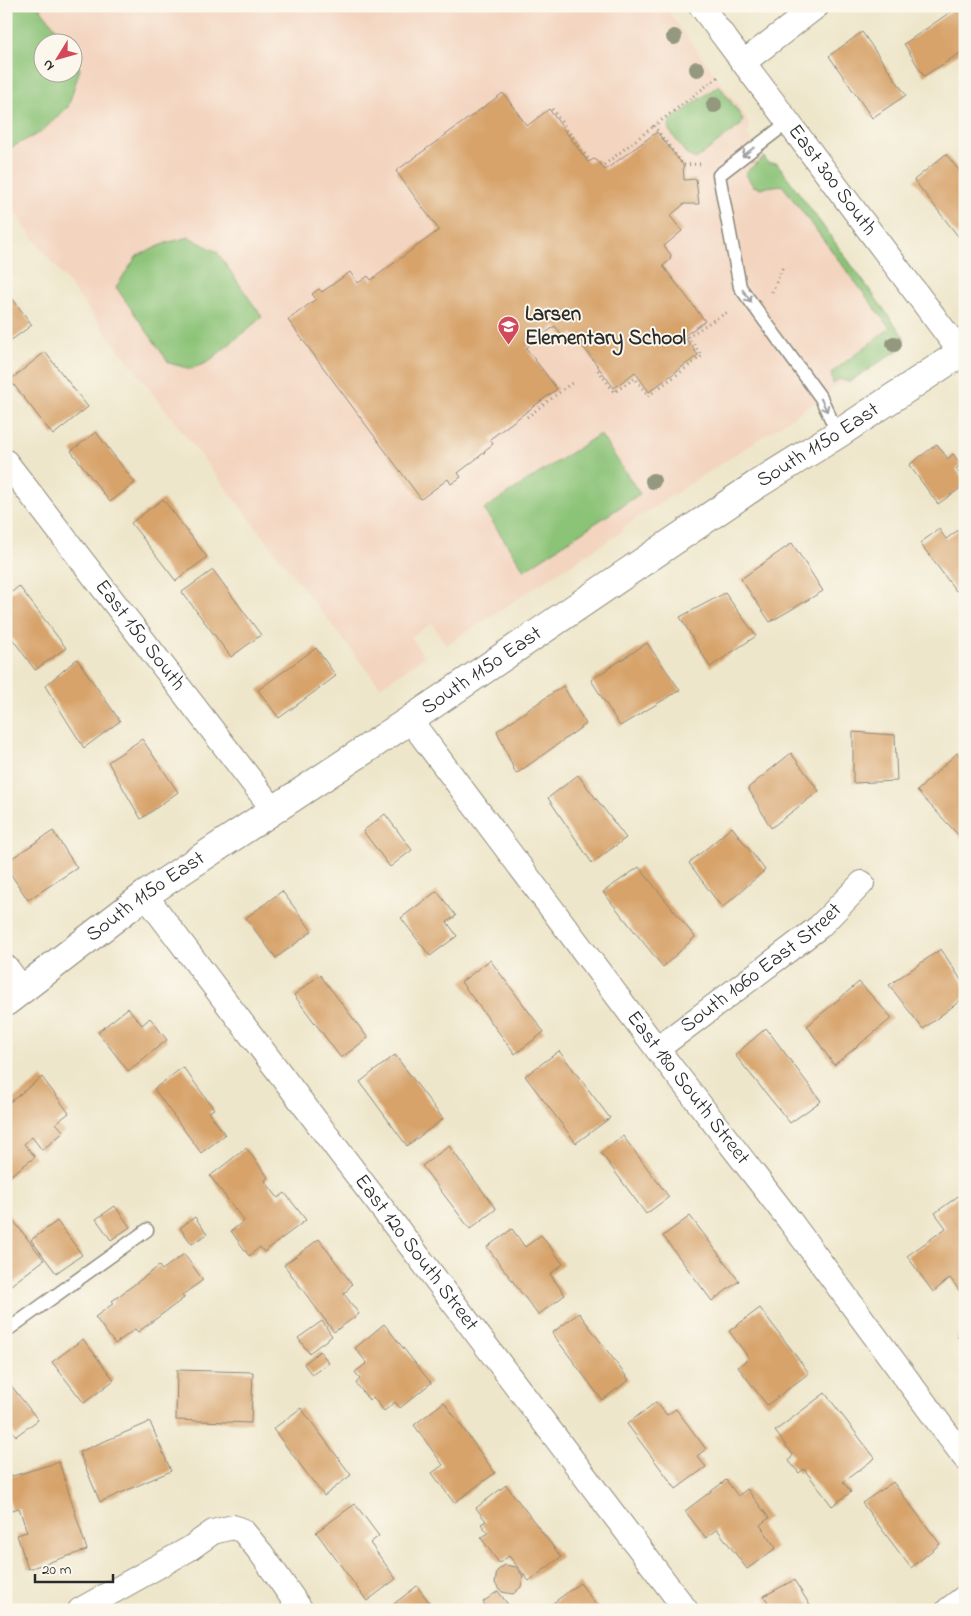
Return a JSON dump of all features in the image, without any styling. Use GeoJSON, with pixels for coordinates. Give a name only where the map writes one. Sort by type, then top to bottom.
{"type":"FeatureCollection","features":[{"type":"Feature","properties":{"kind":"street","name":"East 300 South"},"geometry":{"type":"LineString","coordinates":[[702,6],[787,123],[963,354]]}},
{"type":"Feature","properties":{"kind":"street"},"geometry":{"type":"LineString","coordinates":[[744,62],[817,6]]}},
{"type":"Feature","properties":{"kind":"street","name":"South 1150 East"},"geometry":{"type":"LineString","coordinates":[[14,996],[145,896],[273,809],[410,720],[756,486],[963,354]]}},
{"type":"Feature","properties":{"kind":"street","name":"East 150 South"},"geometry":{"type":"LineString","coordinates":[[6,462],[273,809]]}},
{"type":"Feature","properties":{"kind":"street","name":"East 180 South Street"},"geometry":{"type":"LineString","coordinates":[[410,720],[657,1049],[790,1221],[965,1458]]}},
{"type":"Feature","properties":{"kind":"street","name":"South 1060 East Street"},"geometry":{"type":"LineString","coordinates":[[657,1049],[819,927],[862,883]]}},
{"type":"Feature","properties":{"kind":"street","name":"East 120 South Street"},"geometry":{"type":"LineString","coordinates":[[145,896],[686,1610]]}},
{"type":"Feature","properties":{"kind":"street"},"geometry":{"type":"LineString","coordinates":[[6,967],[14,996]]}},
{"type":"Feature","properties":{"kind":"street"},"geometry":{"type":"LineString","coordinates":[[80,1610],[189,1549],[213,1532],[233,1527],[243,1531],[301,1610]]}},
{"type":"Feature","properties":{"kind":"street"},"geometry":{"type":"LineString","coordinates":[[948,1610],[965,1597]]}},
{"type":"Feature","properties":{"kind":"lane"},"geometry":{"type":"LineString","coordinates":[[787,123],[719,175],[740,286],[821,398],[838,434]]}},
{"type":"Feature","properties":{"kind":"lane"},"geometry":{"type":"LineString","coordinates":[[6,1331],[147,1230]]}},
{"type":"Feature","properties":{"kind":"path"},"geometry":{"type":"LineString","coordinates":[[604,165],[718,77]]}},
{"type":"Feature","properties":{"kind":"path"},"geometry":{"type":"LineString","coordinates":[[552,109],[590,161]]}},
{"type":"Feature","properties":{"kind":"path"},"geometry":{"type":"LineString","coordinates":[[654,126],[684,165],[700,164]]}},
{"type":"Feature","properties":{"kind":"path"},"geometry":{"type":"LineString","coordinates":[[772,292],[783,267]]}},
{"type":"Feature","properties":{"kind":"path"},"geometry":{"type":"LineString","coordinates":[[598,370],[614,392],[635,378],[648,396],[702,356],[688,337],[728,312]]}},
{"type":"Feature","properties":{"kind":"path"},"geometry":{"type":"LineString","coordinates":[[527,417],[573,382]]}},
{"type":"Feature","properties":{"kind":"shaded area","name":"Larsen Elementary School"},"geometry":{"type":"Polygon","coordinates":[[[6,6],[664,6],[746,116],[749,132],[746,134],[768,163],[777,163],[904,337],[900,349],[849,382],[840,384],[790,419],[622,528],[623,531],[446,645],[432,623],[411,637],[424,657],[380,687],[6,202],[6,6]]]}},
{"type":"Feature","properties":{"kind":"green space"},"geometry":{"type":"Polygon","coordinates":[[[6,6],[38,6],[59,32],[32,32],[32,82],[76,82],[68,107],[41,132],[6,150],[6,6]]]}},
{"type":"Feature","properties":{"kind":"green space"},"geometry":{"type":"Polygon","coordinates":[[[719,85],[743,119],[741,125],[696,159],[687,155],[669,130],[670,121],[719,85]]]}},
{"type":"Feature","properties":{"kind":"green space"},"geometry":{"type":"Polygon","coordinates":[[[764,157],[768,163],[777,163],[904,337],[900,349],[849,382],[839,379],[833,384],[831,373],[890,328],[782,185],[760,188],[753,186],[745,173],[764,157]]]}},
{"type":"Feature","properties":{"kind":"green space"},"geometry":{"type":"Polygon","coordinates":[[[189,237],[217,252],[262,317],[208,362],[191,369],[169,363],[116,287],[137,256],[166,243],[189,237]]]}},
{"type":"Feature","properties":{"kind":"green space"},"geometry":{"type":"Polygon","coordinates":[[[600,434],[640,494],[524,570],[484,509],[600,434]]]}},
{"type":"Feature","properties":{"kind":"building"},"geometry":{"type":"Polygon","coordinates":[[[959,6],[965,6],[965,50],[924,76],[904,44],[959,6]]]}},
{"type":"Feature","properties":{"kind":"building"},"geometry":{"type":"Polygon","coordinates":[[[862,32],[906,95],[872,118],[829,56],[862,32]]]}},
{"type":"Feature","properties":{"kind":"building"},"geometry":{"type":"Polygon","coordinates":[[[503,93],[527,126],[549,109],[588,162],[594,159],[605,170],[657,132],[683,165],[684,180],[696,179],[699,204],[684,204],[670,216],[682,231],[664,246],[671,255],[670,260],[663,266],[705,321],[684,336],[698,355],[649,392],[635,372],[614,388],[573,333],[568,337],[563,336],[555,326],[526,348],[557,389],[490,439],[493,444],[458,473],[461,477],[451,484],[448,479],[421,499],[288,320],[316,299],[312,294],[319,289],[322,292],[350,272],[358,283],[368,276],[371,280],[439,230],[396,171],[503,93]]]}},
{"type":"Feature","properties":{"kind":"building"},"geometry":{"type":"Polygon","coordinates":[[[946,154],[965,178],[965,245],[914,180],[946,154]]]}},
{"type":"Feature","properties":{"kind":"building"},"geometry":{"type":"Polygon","coordinates":[[[6,290],[32,325],[6,344],[6,290]]]}},
{"type":"Feature","properties":{"kind":"building"},"geometry":{"type":"Polygon","coordinates":[[[45,352],[88,407],[53,435],[10,380],[45,352]]]}},
{"type":"Feature","properties":{"kind":"building"},"geometry":{"type":"Polygon","coordinates":[[[96,432],[135,483],[110,502],[71,451],[96,432]]]}},
{"type":"Feature","properties":{"kind":"building"},"geometry":{"type":"Polygon","coordinates":[[[937,444],[948,459],[953,454],[961,465],[956,469],[965,481],[965,485],[938,504],[909,465],[937,444]]]}},
{"type":"Feature","properties":{"kind":"building"},"geometry":{"type":"Polygon","coordinates":[[[163,499],[207,557],[176,581],[131,523],[163,499]]]}},
{"type":"Feature","properties":{"kind":"building"},"geometry":{"type":"Polygon","coordinates":[[[965,525],[965,584],[956,591],[920,543],[939,529],[946,539],[965,525]]]}},
{"type":"Feature","properties":{"kind":"building"},"geometry":{"type":"Polygon","coordinates":[[[792,543],[823,591],[770,622],[741,579],[792,543]]]}},
{"type":"Feature","properties":{"kind":"building"},"geometry":{"type":"Polygon","coordinates":[[[213,570],[261,635],[231,657],[182,592],[213,570]]]}},
{"type":"Feature","properties":{"kind":"building"},"geometry":{"type":"Polygon","coordinates":[[[19,586],[66,648],[35,670],[6,630],[6,597],[19,586]]]}},
{"type":"Feature","properties":{"kind":"building"},"geometry":{"type":"Polygon","coordinates":[[[725,593],[756,636],[710,667],[680,617],[725,593]]]}},
{"type":"Feature","properties":{"kind":"building"},"geometry":{"type":"Polygon","coordinates":[[[647,643],[680,690],[620,726],[591,680],[647,643]]]}},
{"type":"Feature","properties":{"kind":"building"},"geometry":{"type":"Polygon","coordinates":[[[316,648],[336,676],[279,718],[258,690],[316,648]]]}},
{"type":"Feature","properties":{"kind":"building"},"geometry":{"type":"Polygon","coordinates":[[[77,659],[120,721],[84,748],[45,686],[77,659]]]}},
{"type":"Feature","properties":{"kind":"building"},"geometry":{"type":"Polygon","coordinates":[[[563,686],[586,724],[516,774],[497,731],[563,686]]]}},
{"type":"Feature","properties":{"kind":"building"},"geometry":{"type":"Polygon","coordinates":[[[853,732],[895,735],[897,781],[853,783],[853,732]]]}},
{"type":"Feature","properties":{"kind":"building"},"geometry":{"type":"Polygon","coordinates":[[[142,739],[178,792],[141,819],[108,762],[142,739]]]}},
{"type":"Feature","properties":{"kind":"building"},"geometry":{"type":"Polygon","coordinates":[[[791,753],[819,791],[771,828],[748,788],[791,753]]]}},
{"type":"Feature","properties":{"kind":"building"},"geometry":{"type":"Polygon","coordinates":[[[957,753],[965,762],[965,842],[917,791],[957,753]]]}},
{"type":"Feature","properties":{"kind":"building"},"geometry":{"type":"Polygon","coordinates":[[[578,775],[626,838],[592,863],[548,798],[578,775]]]}},
{"type":"Feature","properties":{"kind":"building"},"geometry":{"type":"Polygon","coordinates":[[[385,814],[412,850],[390,867],[363,831],[385,814]]]}},
{"type":"Feature","properties":{"kind":"building"},"geometry":{"type":"Polygon","coordinates":[[[732,827],[765,870],[722,908],[689,863],[732,827]]]}},
{"type":"Feature","properties":{"kind":"building"},"geometry":{"type":"Polygon","coordinates":[[[53,831],[77,868],[28,900],[6,867],[6,862],[53,831]]]}},
{"type":"Feature","properties":{"kind":"building"},"geometry":{"type":"Polygon","coordinates":[[[639,867],[695,937],[663,967],[603,892],[639,867]]]}},
{"type":"Feature","properties":{"kind":"building"},"geometry":{"type":"Polygon","coordinates":[[[282,891],[312,931],[276,958],[246,918],[282,891]]]}},
{"type":"Feature","properties":{"kind":"building"},"geometry":{"type":"Polygon","coordinates":[[[437,891],[456,916],[447,922],[457,936],[430,956],[401,918],[437,891]]]}},
{"type":"Feature","properties":{"kind":"building"},"geometry":{"type":"Polygon","coordinates":[[[941,949],[965,986],[965,997],[923,1029],[889,985],[941,949]]]}},
{"type":"Feature","properties":{"kind":"building"},"geometry":{"type":"Polygon","coordinates":[[[490,960],[544,1032],[515,1054],[461,982],[490,960]]]}},
{"type":"Feature","properties":{"kind":"building"},"geometry":{"type":"Polygon","coordinates":[[[320,975],[368,1038],[341,1058],[294,995],[320,975]]]}},
{"type":"Feature","properties":{"kind":"building"},"geometry":{"type":"Polygon","coordinates":[[[859,982],[892,1018],[834,1065],[807,1026],[859,982]]]}},
{"type":"Feature","properties":{"kind":"building"},"geometry":{"type":"Polygon","coordinates":[[[128,1008],[142,1025],[150,1018],[167,1040],[128,1071],[98,1032],[128,1008]]]}},
{"type":"Feature","properties":{"kind":"building"},"geometry":{"type":"Polygon","coordinates":[[[766,1028],[821,1101],[790,1123],[735,1055],[766,1028]]]}},
{"type":"Feature","properties":{"kind":"building"},"geometry":{"type":"Polygon","coordinates":[[[559,1051],[610,1118],[576,1143],[525,1076],[559,1051]]]}},
{"type":"Feature","properties":{"kind":"building"},"geometry":{"type":"Polygon","coordinates":[[[395,1055],[443,1119],[407,1146],[360,1082],[395,1055]]]}},
{"type":"Feature","properties":{"kind":"building"},"geometry":{"type":"Polygon","coordinates":[[[183,1067],[214,1109],[209,1112],[225,1135],[201,1153],[154,1089],[183,1067]]]}},
{"type":"Feature","properties":{"kind":"building"},"geometry":{"type":"Polygon","coordinates":[[[42,1077],[69,1113],[56,1123],[64,1132],[42,1150],[32,1137],[24,1144],[35,1157],[6,1179],[6,1105],[42,1077]]]}},
{"type":"Feature","properties":{"kind":"building"},"geometry":{"type":"Polygon","coordinates":[[[623,1136],[669,1197],[646,1214],[601,1153],[623,1136]]]}},
{"type":"Feature","properties":{"kind":"building"},"geometry":{"type":"Polygon","coordinates":[[[449,1146],[496,1209],[470,1229],[422,1166],[449,1146]]]}},
{"type":"Feature","properties":{"kind":"building"},"geometry":{"type":"Polygon","coordinates":[[[246,1148],[268,1177],[265,1181],[278,1198],[285,1193],[306,1220],[264,1252],[260,1247],[249,1256],[231,1231],[244,1221],[210,1176],[246,1148]]]}},
{"type":"Feature","properties":{"kind":"building"},"geometry":{"type":"Polygon","coordinates":[[[965,1191],[965,1298],[950,1278],[933,1292],[907,1256],[946,1228],[935,1213],[965,1191]]]}},
{"type":"Feature","properties":{"kind":"building"},"geometry":{"type":"Polygon","coordinates":[[[115,1206],[130,1227],[111,1240],[96,1219],[115,1206]]]}},
{"type":"Feature","properties":{"kind":"building"},"geometry":{"type":"Polygon","coordinates":[[[6,1211],[44,1260],[11,1285],[6,1279],[6,1211]]]}},
{"type":"Feature","properties":{"kind":"building"},"geometry":{"type":"Polygon","coordinates":[[[690,1216],[739,1281],[712,1301],[663,1236],[690,1216]]]}},
{"type":"Feature","properties":{"kind":"building"},"geometry":{"type":"Polygon","coordinates":[[[195,1217],[207,1234],[192,1244],[180,1228],[195,1217]]]}},
{"type":"Feature","properties":{"kind":"building"},"geometry":{"type":"Polygon","coordinates":[[[57,1221],[82,1255],[56,1273],[31,1240],[57,1221]]]}},
{"type":"Feature","properties":{"kind":"building"},"geometry":{"type":"Polygon","coordinates":[[[512,1229],[525,1247],[541,1235],[563,1264],[550,1274],[565,1295],[538,1315],[487,1247],[512,1229]]]}},
{"type":"Feature","properties":{"kind":"building"},"geometry":{"type":"Polygon","coordinates":[[[319,1239],[352,1284],[344,1294],[359,1314],[334,1332],[284,1265],[319,1239]]]}},
{"type":"Feature","properties":{"kind":"building"},"geometry":{"type":"Polygon","coordinates":[[[184,1254],[203,1280],[182,1295],[184,1298],[138,1332],[135,1329],[115,1344],[95,1317],[114,1303],[112,1301],[159,1266],[162,1270],[184,1254]]]}},
{"type":"Feature","properties":{"kind":"building"},"geometry":{"type":"Polygon","coordinates":[[[760,1308],[809,1373],[767,1405],[738,1367],[749,1358],[729,1331],[760,1308]]]}},
{"type":"Feature","properties":{"kind":"building"},"geometry":{"type":"Polygon","coordinates":[[[579,1313],[629,1380],[602,1400],[552,1333],[579,1313]]]}},
{"type":"Feature","properties":{"kind":"building"},"geometry":{"type":"Polygon","coordinates":[[[322,1321],[332,1336],[309,1353],[298,1338],[322,1321]]]}},
{"type":"Feature","properties":{"kind":"building"},"geometry":{"type":"Polygon","coordinates":[[[384,1324],[431,1383],[400,1408],[395,1402],[384,1411],[373,1397],[369,1400],[356,1383],[360,1379],[355,1372],[367,1363],[355,1348],[384,1324]]]}},
{"type":"Feature","properties":{"kind":"building"},"geometry":{"type":"Polygon","coordinates":[[[965,1330],[965,1346],[957,1336],[965,1330]]]}},
{"type":"Feature","properties":{"kind":"building"},"geometry":{"type":"Polygon","coordinates":[[[83,1339],[114,1380],[84,1403],[52,1362],[83,1339]]]}},
{"type":"Feature","properties":{"kind":"building"},"geometry":{"type":"Polygon","coordinates":[[[320,1351],[329,1363],[312,1375],[304,1364],[320,1351]]]}},
{"type":"Feature","properties":{"kind":"building"},"geometry":{"type":"Polygon","coordinates":[[[177,1370],[253,1372],[251,1423],[176,1420],[177,1370]]]}},
{"type":"Feature","properties":{"kind":"building"},"geometry":{"type":"Polygon","coordinates":[[[6,1379],[38,1420],[16,1436],[6,1423],[6,1379]]]}},
{"type":"Feature","properties":{"kind":"building"},"geometry":{"type":"Polygon","coordinates":[[[825,1393],[875,1458],[843,1482],[851,1492],[832,1506],[804,1469],[799,1473],[789,1461],[793,1455],[775,1431],[825,1393]]]}},
{"type":"Feature","properties":{"kind":"building"},"geometry":{"type":"Polygon","coordinates":[[[444,1402],[495,1473],[454,1503],[432,1473],[443,1465],[414,1425],[444,1402]]]}},
{"type":"Feature","properties":{"kind":"building"},"geometry":{"type":"Polygon","coordinates":[[[656,1402],[667,1415],[676,1409],[706,1449],[697,1456],[706,1467],[676,1489],[627,1424],[656,1402]]]}},
{"type":"Feature","properties":{"kind":"building"},"geometry":{"type":"Polygon","coordinates":[[[301,1408],[351,1475],[324,1496],[273,1429],[301,1408]]]}},
{"type":"Feature","properties":{"kind":"building"},"geometry":{"type":"Polygon","coordinates":[[[150,1422],[171,1471],[100,1502],[79,1452],[150,1422]]]}},
{"type":"Feature","properties":{"kind":"building"},"geometry":{"type":"Polygon","coordinates":[[[59,1462],[87,1550],[28,1569],[17,1535],[27,1532],[19,1508],[12,1510],[6,1491],[6,1478],[59,1462]]]}},
{"type":"Feature","properties":{"kind":"building"},"geometry":{"type":"Polygon","coordinates":[[[726,1480],[738,1496],[747,1489],[769,1518],[760,1525],[776,1548],[747,1569],[717,1529],[706,1538],[685,1511],[726,1480]]]}},
{"type":"Feature","properties":{"kind":"building"},"geometry":{"type":"Polygon","coordinates":[[[893,1482],[940,1544],[911,1568],[862,1503],[893,1482]]]}},
{"type":"Feature","properties":{"kind":"building"},"geometry":{"type":"Polygon","coordinates":[[[506,1485],[561,1557],[529,1581],[509,1556],[499,1563],[481,1538],[488,1533],[481,1524],[486,1521],[476,1508],[506,1485]]]}},
{"type":"Feature","properties":{"kind":"building"},"geometry":{"type":"Polygon","coordinates":[[[355,1504],[379,1536],[370,1543],[396,1579],[367,1601],[316,1532],[355,1504]]]}},
{"type":"Feature","properties":{"kind":"building"},"geometry":{"type":"Polygon","coordinates":[[[505,1565],[516,1567],[523,1576],[521,1587],[513,1594],[502,1592],[495,1583],[497,1571],[505,1565]]]}},
{"type":"Feature","properties":{"kind":"building"},"geometry":{"type":"Polygon","coordinates":[[[794,1580],[813,1610],[773,1610],[764,1596],[794,1580]]]}},
{"type":"Feature","properties":{"kind":"building"},"geometry":{"type":"Polygon","coordinates":[[[580,1583],[600,1610],[552,1610],[549,1606],[580,1583]]]}},
{"type":"Feature","properties":{"kind":"building"},"geometry":{"type":"Polygon","coordinates":[[[417,1586],[435,1610],[386,1610],[417,1586]]]}},
{"type":"Feature","properties":{"kind":"building"},"geometry":{"type":"Polygon","coordinates":[[[498,1591],[512,1610],[488,1610],[483,1602],[498,1591]]]}},
{"type":"Feature","properties":{"kind":"building"},"geometry":{"type":"Polygon","coordinates":[[[223,1603],[226,1610],[212,1610],[223,1603]]]}},
{"type":"Feature","properties":{"kind":"place","name":"Larsen Elementary School"},"geometry":{"type":"Point","coordinates":[509,346]}}]}
